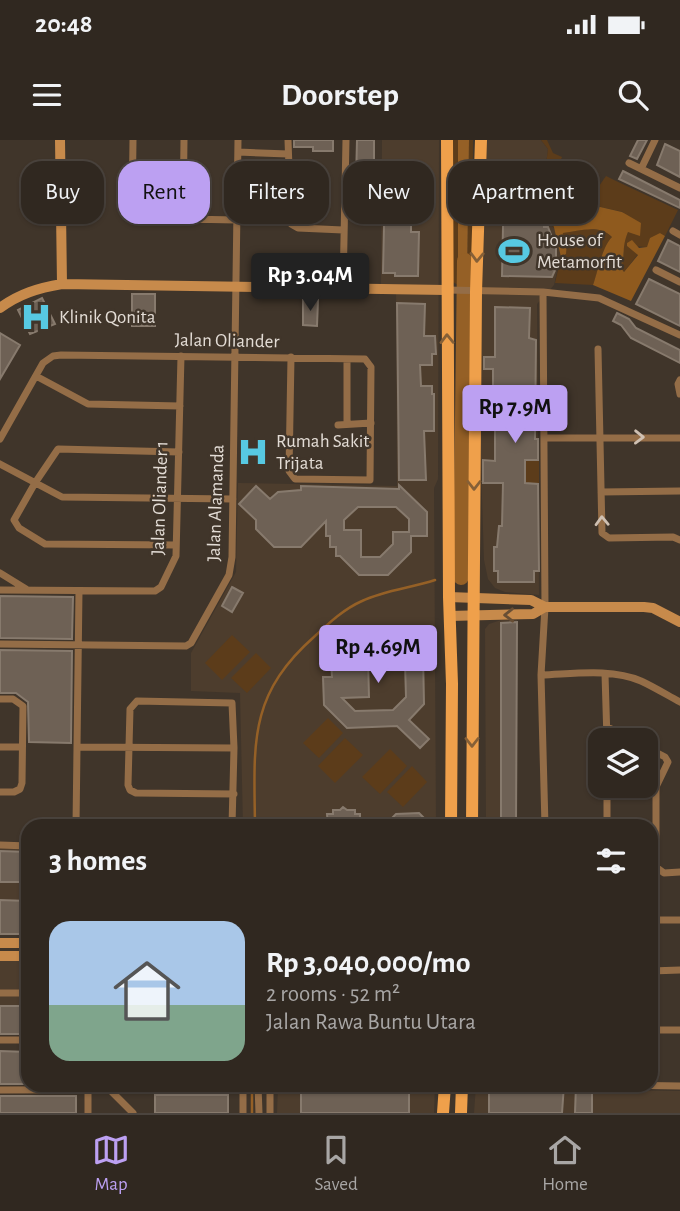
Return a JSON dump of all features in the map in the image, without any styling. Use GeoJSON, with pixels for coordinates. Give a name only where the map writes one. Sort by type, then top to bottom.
{"type":"FeatureCollection","features":[{"type":"Feature","properties":{"kind":"main road"},"geometry":{"type":"LineString","coordinates":[[447,140],[451,290],[449,616],[452,819]]}},
{"type":"Feature","properties":{"kind":"main road"},"geometry":{"type":"LineString","coordinates":[[472,819],[472,292],[481,140]]}},
{"type":"Feature","properties":{"kind":"main road"},"geometry":{"type":"LineString","coordinates":[[443,1113],[444,1092]]}},
{"type":"Feature","properties":{"kind":"main road"},"geometry":{"type":"LineString","coordinates":[[461,1113],[462,1092]]}},
{"type":"Feature","properties":{"kind":"street"},"geometry":{"type":"LineString","coordinates":[[60,140],[62,284]]}},
{"type":"Feature","properties":{"kind":"street"},"geometry":{"type":"LineString","coordinates":[[133,140],[133,161]]}},
{"type":"Feature","properties":{"kind":"street"},"geometry":{"type":"LineString","coordinates":[[184,140],[184,161]]}},
{"type":"Feature","properties":{"kind":"street","name":"Jalan Alamanda"},"geometry":{"type":"LineString","coordinates":[[238,140],[238,161]]}},
{"type":"Feature","properties":{"kind":"street"},"geometry":{"type":"LineString","coordinates":[[288,140],[291,224],[298,228],[343,230]]}},
{"type":"Feature","properties":{"kind":"street"},"geometry":{"type":"LineString","coordinates":[[343,289],[346,140]]}},
{"type":"Feature","properties":{"kind":"street"},"geometry":{"type":"LineString","coordinates":[[641,169],[655,140]]}},
{"type":"Feature","properties":{"kind":"street"},"geometry":{"type":"LineString","coordinates":[[238,152],[288,154]]}},
{"type":"Feature","properties":{"kind":"street"},"geometry":{"type":"LineString","coordinates":[[629,163],[680,188]]}},
{"type":"Feature","properties":{"kind":"street","name":"Jalan Alamanda"},"geometry":{"type":"LineString","coordinates":[[0,643],[186,646],[191,643],[231,569],[236,224]]}},
{"type":"Feature","properties":{"kind":"street"},"geometry":{"type":"LineString","coordinates":[[656,270],[680,282]]}},
{"type":"Feature","properties":{"kind":"street"},"geometry":{"type":"LineString","coordinates":[[0,308],[16,296],[62,284],[543,292],[608,300],[680,335]]}},
{"type":"Feature","properties":{"kind":"street"},"geometry":{"type":"LineString","coordinates":[[543,292],[545,607],[541,675],[545,819]]}},
{"type":"Feature","properties":{"kind":"street"},"geometry":{"type":"LineString","coordinates":[[598,349],[602,533],[604,537],[670,537],[680,541]]}},
{"type":"Feature","properties":{"kind":"street","name":"Jalan Oliander"},"geometry":{"type":"LineString","coordinates":[[0,439],[46,360],[61,355],[234,356],[291,357],[347,359],[365,359],[371,367],[370,480],[295,479],[291,476],[291,357]]}},
{"type":"Feature","properties":{"kind":"street","name":"Jalan Oliander 1"},"geometry":{"type":"LineString","coordinates":[[0,590],[159,590],[175,563],[181,356]]}},
{"type":"Feature","properties":{"kind":"street"},"geometry":{"type":"LineString","coordinates":[[347,359],[347,423]]}},
{"type":"Feature","properties":{"kind":"street"},"geometry":{"type":"LineString","coordinates":[[36,376],[88,404],[180,406]]}},
{"type":"Feature","properties":{"kind":"street"},"geometry":{"type":"LineString","coordinates":[[680,380],[680,394]]}},
{"type":"Feature","properties":{"kind":"street"},"geometry":{"type":"LineString","coordinates":[[338,425],[370,423]]}},
{"type":"Feature","properties":{"kind":"street"},"geometry":{"type":"LineString","coordinates":[[545,438],[680,438]]}},
{"type":"Feature","properties":{"kind":"street"},"geometry":{"type":"LineString","coordinates":[[176,545],[45,544],[19,528],[14,520],[34,483],[58,449],[178,452]]}},
{"type":"Feature","properties":{"kind":"street"},"geometry":{"type":"LineString","coordinates":[[0,464],[62,497],[233,499]]}},
{"type":"Feature","properties":{"kind":"street"},"geometry":{"type":"LineString","coordinates":[[601,492],[680,491]]}},
{"type":"Feature","properties":{"kind":"street"},"geometry":{"type":"LineString","coordinates":[[0,573],[28,590]]}},
{"type":"Feature","properties":{"kind":"street"},"geometry":{"type":"LineString","coordinates":[[76,819],[79,591]]}},
{"type":"Feature","properties":{"kind":"street"},"geometry":{"type":"LineString","coordinates":[[449,597],[531,600],[545,607],[644,607],[653,608],[680,622]]}},
{"type":"Feature","properties":{"kind":"street"},"geometry":{"type":"LineString","coordinates":[[449,616],[533,614],[545,607]]}},
{"type":"Feature","properties":{"kind":"street"},"geometry":{"type":"LineString","coordinates":[[541,675],[605,674],[641,681],[680,702]]}},
{"type":"Feature","properties":{"kind":"street"},"geometry":{"type":"LineString","coordinates":[[605,674],[607,727]]}},
{"type":"Feature","properties":{"kind":"street"},"geometry":{"type":"LineString","coordinates":[[0,699],[13,699],[23,706],[22,783],[20,789],[14,792],[0,792]]}},
{"type":"Feature","properties":{"kind":"street"},"geometry":{"type":"LineString","coordinates":[[232,819],[234,794],[234,706],[230,703],[137,701],[130,709],[130,790],[136,793],[234,794]]}},
{"type":"Feature","properties":{"kind":"street"},"geometry":{"type":"LineString","coordinates":[[0,747],[22,747]]}},
{"type":"Feature","properties":{"kind":"street"},"geometry":{"type":"LineString","coordinates":[[77,747],[234,748]]}},
{"type":"Feature","properties":{"kind":"street"},"geometry":{"type":"LineString","coordinates":[[658,753],[668,762],[658,783]]}},
{"type":"Feature","properties":{"kind":"street"},"geometry":{"type":"LineString","coordinates":[[607,798],[607,819]]}},
{"type":"Feature","properties":{"kind":"street"},"geometry":{"type":"LineString","coordinates":[[656,798],[656,819]]}},
{"type":"Feature","properties":{"kind":"street"},"geometry":{"type":"LineString","coordinates":[[0,845],[21,846]]}},
{"type":"Feature","properties":{"kind":"street"},"geometry":{"type":"LineString","coordinates":[[658,868],[664,873],[680,872]]}},
{"type":"Feature","properties":{"kind":"street"},"geometry":{"type":"LineString","coordinates":[[658,920],[680,920]]}},
{"type":"Feature","properties":{"kind":"street"},"geometry":{"type":"LineString","coordinates":[[0,943],[21,943]]}},
{"type":"Feature","properties":{"kind":"street"},"geometry":{"type":"LineString","coordinates":[[0,956],[21,956]]}},
{"type":"Feature","properties":{"kind":"street"},"geometry":{"type":"LineString","coordinates":[[658,971],[680,970]]}},
{"type":"Feature","properties":{"kind":"street"},"geometry":{"type":"LineString","coordinates":[[0,993],[21,993]]}},
{"type":"Feature","properties":{"kind":"street"},"geometry":{"type":"LineString","coordinates":[[658,1030],[680,1030]]}},
{"type":"Feature","properties":{"kind":"street"},"geometry":{"type":"LineString","coordinates":[[0,1040],[21,1040]]}},
{"type":"Feature","properties":{"kind":"street"},"geometry":{"type":"LineString","coordinates":[[658,1086],[680,1086]]}},
{"type":"Feature","properties":{"kind":"street"},"geometry":{"type":"LineString","coordinates":[[0,1090],[21,1089]]}},
{"type":"Feature","properties":{"kind":"street"},"geometry":{"type":"LineString","coordinates":[[88,1092],[88,1113]]}},
{"type":"Feature","properties":{"kind":"street"},"geometry":{"type":"LineString","coordinates":[[112,1092],[133,1113]]}},
{"type":"Feature","properties":{"kind":"street"},"geometry":{"type":"LineString","coordinates":[[243,1092],[243,1113]]}},
{"type":"Feature","properties":{"kind":"street"},"geometry":{"type":"LineString","coordinates":[[258,1092],[258,1113]]}},
{"type":"Feature","properties":{"kind":"street"},"geometry":{"type":"LineString","coordinates":[[270,1092],[270,1113]]}},
{"type":"Feature","properties":{"kind":"shaded area"},"geometry":{"type":"Polygon","coordinates":[[[382,140],[439,140],[438,479],[434,488],[436,819],[243,819],[240,693],[191,691],[191,653],[236,572],[238,483],[397,486],[396,285],[381,285],[381,224],[434,224],[434,161],[382,161],[382,140]]]}},
{"type":"Feature","properties":{"kind":"shaded area"},"geometry":{"type":"Polygon","coordinates":[[[453,140],[458,140],[458,161],[453,161],[453,140]]]}},
{"type":"Feature","properties":{"kind":"shaded area"},"geometry":{"type":"Polygon","coordinates":[[[458,140],[469,140],[469,161],[458,161],[458,140]]]}},
{"type":"Feature","properties":{"kind":"shaded area"},"geometry":{"type":"Polygon","coordinates":[[[469,140],[473,140],[473,161],[469,161],[469,140]]]}},
{"type":"Feature","properties":{"kind":"shaded area"},"geometry":{"type":"Polygon","coordinates":[[[486,140],[541,140],[548,149],[546,161],[485,161],[486,140]]]}},
{"type":"Feature","properties":{"kind":"shaded area"},"geometry":{"type":"Polygon","coordinates":[[[541,140],[547,140],[553,153],[562,157],[560,161],[546,161],[548,149],[541,140]]]}},
{"type":"Feature","properties":{"kind":"shaded area"},"geometry":{"type":"Polygon","coordinates":[[[606,176],[678,210],[665,236],[660,233],[647,247],[627,246],[638,254],[624,272],[621,268],[624,254],[622,246],[628,232],[623,212],[598,206],[598,188],[606,176]]]}},
{"type":"Feature","properties":{"kind":"shaded area"},"geometry":{"type":"Polygon","coordinates":[[[598,206],[622,212],[641,223],[640,236],[628,232],[621,268],[624,272],[638,255],[627,243],[632,240],[639,248],[647,247],[650,238],[660,233],[665,236],[631,301],[593,285],[603,253],[612,237],[607,233],[589,229],[563,233],[562,238],[567,241],[566,254],[561,257],[553,224],[598,224],[598,206]]]}},
{"type":"Feature","properties":{"kind":"shaded area"},"geometry":{"type":"Polygon","coordinates":[[[452,224],[458,224],[458,280],[467,280],[468,224],[472,224],[472,283],[460,286],[451,281],[452,224]]]}},
{"type":"Feature","properties":{"kind":"shaded area"},"geometry":{"type":"Polygon","coordinates":[[[458,224],[468,224],[467,281],[458,280],[458,224]]]}},
{"type":"Feature","properties":{"kind":"shaded area"},"geometry":{"type":"Polygon","coordinates":[[[483,224],[550,224],[555,229],[561,254],[554,285],[537,304],[539,595],[505,592],[495,588],[488,579],[484,560],[480,436],[483,224]]]}},
{"type":"Feature","properties":{"kind":"shaded area"},"geometry":{"type":"Polygon","coordinates":[[[603,230],[612,237],[603,254],[593,285],[555,283],[561,257],[566,254],[562,233],[603,230]]]}},
{"type":"Feature","properties":{"kind":"shaded area"},"geometry":{"type":"Polygon","coordinates":[[[525,461],[539,461],[539,484],[525,483],[525,461]]]}},
{"type":"Feature","properties":{"kind":"shaded area"},"geometry":{"type":"Polygon","coordinates":[[[501,620],[517,620],[517,819],[486,819],[485,629],[489,624],[501,620]]]}},
{"type":"Feature","properties":{"kind":"shaded area"},"geometry":{"type":"Polygon","coordinates":[[[232,635],[250,652],[222,680],[205,663],[232,635]]]}},
{"type":"Feature","properties":{"kind":"shaded area"},"geometry":{"type":"Polygon","coordinates":[[[256,653],[271,668],[247,693],[231,678],[256,653]]]}},
{"type":"Feature","properties":{"kind":"shaded area"},"geometry":{"type":"Polygon","coordinates":[[[328,718],[343,733],[319,758],[303,743],[328,718]]]}},
{"type":"Feature","properties":{"kind":"shaded area"},"geometry":{"type":"Polygon","coordinates":[[[345,738],[363,755],[335,783],[318,766],[345,738]]]}},
{"type":"Feature","properties":{"kind":"shaded area"},"geometry":{"type":"Polygon","coordinates":[[[390,749],[407,766],[380,794],[362,777],[390,749]]]}},
{"type":"Feature","properties":{"kind":"shaded area"},"geometry":{"type":"Polygon","coordinates":[[[412,766],[427,782],[403,807],[387,792],[412,766]]]}},
{"type":"Feature","properties":{"kind":"shaded area"},"geometry":{"type":"Polygon","coordinates":[[[0,848],[21,849],[21,932],[0,932],[0,848]]]}},
{"type":"Feature","properties":{"kind":"shaded area"},"geometry":{"type":"Polygon","coordinates":[[[0,959],[21,959],[21,1032],[0,1032],[0,959]]]}},
{"type":"Feature","properties":{"kind":"shaded area"},"geometry":{"type":"Polygon","coordinates":[[[680,1091],[680,1113],[474,1113],[476,1092],[680,1091]]]}},
{"type":"Feature","properties":{"kind":"shaded area"},"geometry":{"type":"Polygon","coordinates":[[[278,1092],[435,1092],[434,1113],[277,1113],[278,1092]]]}},
{"type":"Feature","properties":{"kind":"building"},"geometry":{"type":"Polygon","coordinates":[[[294,140],[333,140],[333,151],[294,147],[294,140]]]}},
{"type":"Feature","properties":{"kind":"building"},"geometry":{"type":"Polygon","coordinates":[[[357,140],[374,140],[374,160],[415,161],[356,161],[357,140]]]}},
{"type":"Feature","properties":{"kind":"building"},"geometry":{"type":"Polygon","coordinates":[[[638,140],[647,140],[637,159],[630,156],[638,140]]]}},
{"type":"Feature","properties":{"kind":"building"},"geometry":{"type":"Polygon","coordinates":[[[665,144],[680,151],[680,177],[657,165],[665,144]]]}},
{"type":"Feature","properties":{"kind":"building"},"geometry":{"type":"Polygon","coordinates":[[[623,171],[680,200],[680,208],[619,179],[623,171]]]}},
{"type":"Feature","properties":{"kind":"building"},"geometry":{"type":"Polygon","coordinates":[[[384,224],[411,224],[411,232],[419,232],[418,276],[383,273],[384,224]]]}},
{"type":"Feature","properties":{"kind":"building"},"geometry":{"type":"Polygon","coordinates":[[[503,224],[544,224],[544,227],[548,227],[556,248],[556,268],[552,277],[502,276],[503,224]]]}},
{"type":"Feature","properties":{"kind":"building"},"geometry":{"type":"Polygon","coordinates":[[[668,240],[680,246],[680,272],[658,261],[668,240]]]}},
{"type":"Feature","properties":{"kind":"building"},"geometry":{"type":"Polygon","coordinates":[[[649,279],[680,294],[680,326],[636,304],[649,279]]]}},
{"type":"Feature","properties":{"kind":"building"},"geometry":{"type":"Polygon","coordinates":[[[132,294],[155,294],[155,326],[132,326],[132,294]]]}},
{"type":"Feature","properties":{"kind":"building","name":"Klinik Qonita"},"geometry":{"type":"Polygon","coordinates":[[[42,298],[55,324],[30,334],[18,310],[42,298]]]}},
{"type":"Feature","properties":{"kind":"building"},"geometry":{"type":"Polygon","coordinates":[[[303,300],[318,300],[317,326],[303,325],[303,300]]]}},
{"type":"Feature","properties":{"kind":"building"},"geometry":{"type":"Polygon","coordinates":[[[397,303],[425,304],[424,336],[435,336],[436,354],[432,354],[432,365],[420,365],[421,386],[432,386],[434,394],[434,431],[424,431],[426,480],[399,480],[397,303]]]}},
{"type":"Feature","properties":{"kind":"building"},"geometry":{"type":"Polygon","coordinates":[[[495,307],[530,308],[529,338],[536,340],[535,439],[538,439],[538,460],[525,460],[525,483],[538,484],[539,571],[534,571],[534,582],[498,582],[498,571],[494,571],[494,547],[497,547],[499,526],[502,526],[503,483],[483,483],[483,460],[495,461],[495,403],[486,403],[486,390],[493,390],[493,369],[484,369],[484,357],[495,357],[495,307]]]}},
{"type":"Feature","properties":{"kind":"building"},"geometry":{"type":"Polygon","coordinates":[[[617,313],[629,319],[636,328],[680,350],[680,363],[631,338],[621,325],[613,321],[617,313]]]}},
{"type":"Feature","properties":{"kind":"building"},"geometry":{"type":"Polygon","coordinates":[[[0,333],[20,345],[0,379],[0,333]]]}},
{"type":"Feature","properties":{"kind":"building"},"geometry":{"type":"Polygon","coordinates":[[[399,485],[427,512],[427,536],[411,536],[411,552],[388,575],[359,575],[340,556],[336,556],[336,547],[330,547],[330,536],[326,536],[326,521],[301,547],[274,547],[256,529],[256,520],[239,504],[256,486],[270,499],[278,492],[301,490],[301,486],[399,489],[399,485]],[[358,507],[344,520],[344,530],[361,530],[361,557],[380,557],[393,544],[393,532],[409,532],[409,519],[396,507],[358,507]]]}},
{"type":"Feature","properties":{"kind":"building"},"geometry":{"type":"Polygon","coordinates":[[[232,587],[243,593],[232,612],[222,606],[232,587]]]}},
{"type":"Feature","properties":{"kind":"building"},"geometry":{"type":"Polygon","coordinates":[[[0,596],[73,597],[72,639],[0,638],[0,596]]]}},
{"type":"Feature","properties":{"kind":"building"},"geometry":{"type":"Polygon","coordinates":[[[517,622],[516,819],[501,819],[501,623],[517,622]]]}},
{"type":"Feature","properties":{"kind":"building"},"geometry":{"type":"Polygon","coordinates":[[[399,633],[423,654],[424,704],[409,720],[429,739],[420,748],[397,726],[347,728],[324,705],[323,677],[332,677],[331,661],[338,661],[366,634],[399,633]],[[391,650],[374,651],[368,657],[369,697],[342,698],[355,711],[393,710],[406,697],[405,663],[391,650]]]}},
{"type":"Feature","properties":{"kind":"building"},"geometry":{"type":"Polygon","coordinates":[[[0,650],[72,651],[71,743],[29,742],[28,702],[16,693],[0,693],[0,650]]]}},
{"type":"Feature","properties":{"kind":"building"},"geometry":{"type":"Polygon","coordinates":[[[343,807],[355,810],[355,814],[360,814],[360,819],[327,819],[327,814],[343,807]]]}},
{"type":"Feature","properties":{"kind":"building"},"geometry":{"type":"Polygon","coordinates":[[[419,813],[425,819],[391,819],[396,814],[419,813]]]}},
{"type":"Feature","properties":{"kind":"building"},"geometry":{"type":"Polygon","coordinates":[[[0,851],[21,852],[21,882],[0,882],[0,851]]]}},
{"type":"Feature","properties":{"kind":"building"},"geometry":{"type":"Polygon","coordinates":[[[0,900],[21,901],[21,934],[0,934],[0,900]]]}},
{"type":"Feature","properties":{"kind":"building"},"geometry":{"type":"Polygon","coordinates":[[[0,1006],[21,1006],[21,1034],[0,1034],[0,1006]]]}},
{"type":"Feature","properties":{"kind":"building"},"geometry":{"type":"Polygon","coordinates":[[[0,1051],[21,1052],[21,1084],[0,1084],[0,1051]]]}},
{"type":"Feature","properties":{"kind":"building"},"geometry":{"type":"Polygon","coordinates":[[[301,1092],[409,1092],[409,1113],[301,1113],[301,1092]]]}},
{"type":"Feature","properties":{"kind":"building"},"geometry":{"type":"Polygon","coordinates":[[[489,1092],[564,1092],[562,1113],[489,1113],[489,1092]]]}},
{"type":"Feature","properties":{"kind":"building"},"geometry":{"type":"Polygon","coordinates":[[[576,1092],[592,1092],[592,1113],[575,1113],[576,1092]]]}},
{"type":"Feature","properties":{"kind":"building"},"geometry":{"type":"Polygon","coordinates":[[[155,1095],[228,1095],[228,1113],[155,1113],[155,1095]]]}},
{"type":"Feature","properties":{"kind":"building"},"geometry":{"type":"Polygon","coordinates":[[[0,1096],[76,1096],[76,1113],[0,1113],[0,1096]]]}},
{"type":"Feature","properties":{"kind":"waterway"},"geometry":{"type":"LineString","coordinates":[[461,577],[465,261]]}},
{"type":"Feature","properties":{"kind":"waterway"},"geometry":{"type":"LineString","coordinates":[[255,819],[256,745],[266,700],[277,679],[315,636],[349,608],[380,594],[435,580]]}},
{"type":"Feature","properties":{"kind":"waterway"},"geometry":{"type":"LineString","coordinates":[[252,1092],[252,1113]]}},
{"type":"Feature","properties":{"kind":"place","name":"House of Metamorfit"},"geometry":{"type":"Point","coordinates":[514,251]}},
{"type":"Feature","properties":{"kind":"place","name":"Klinik Qonita"},"geometry":{"type":"Point","coordinates":[36,317]}},
{"type":"Feature","properties":{"kind":"place","name":"Rumah Sakit Trijata"},"geometry":{"type":"Point","coordinates":[253,452]}}]}
